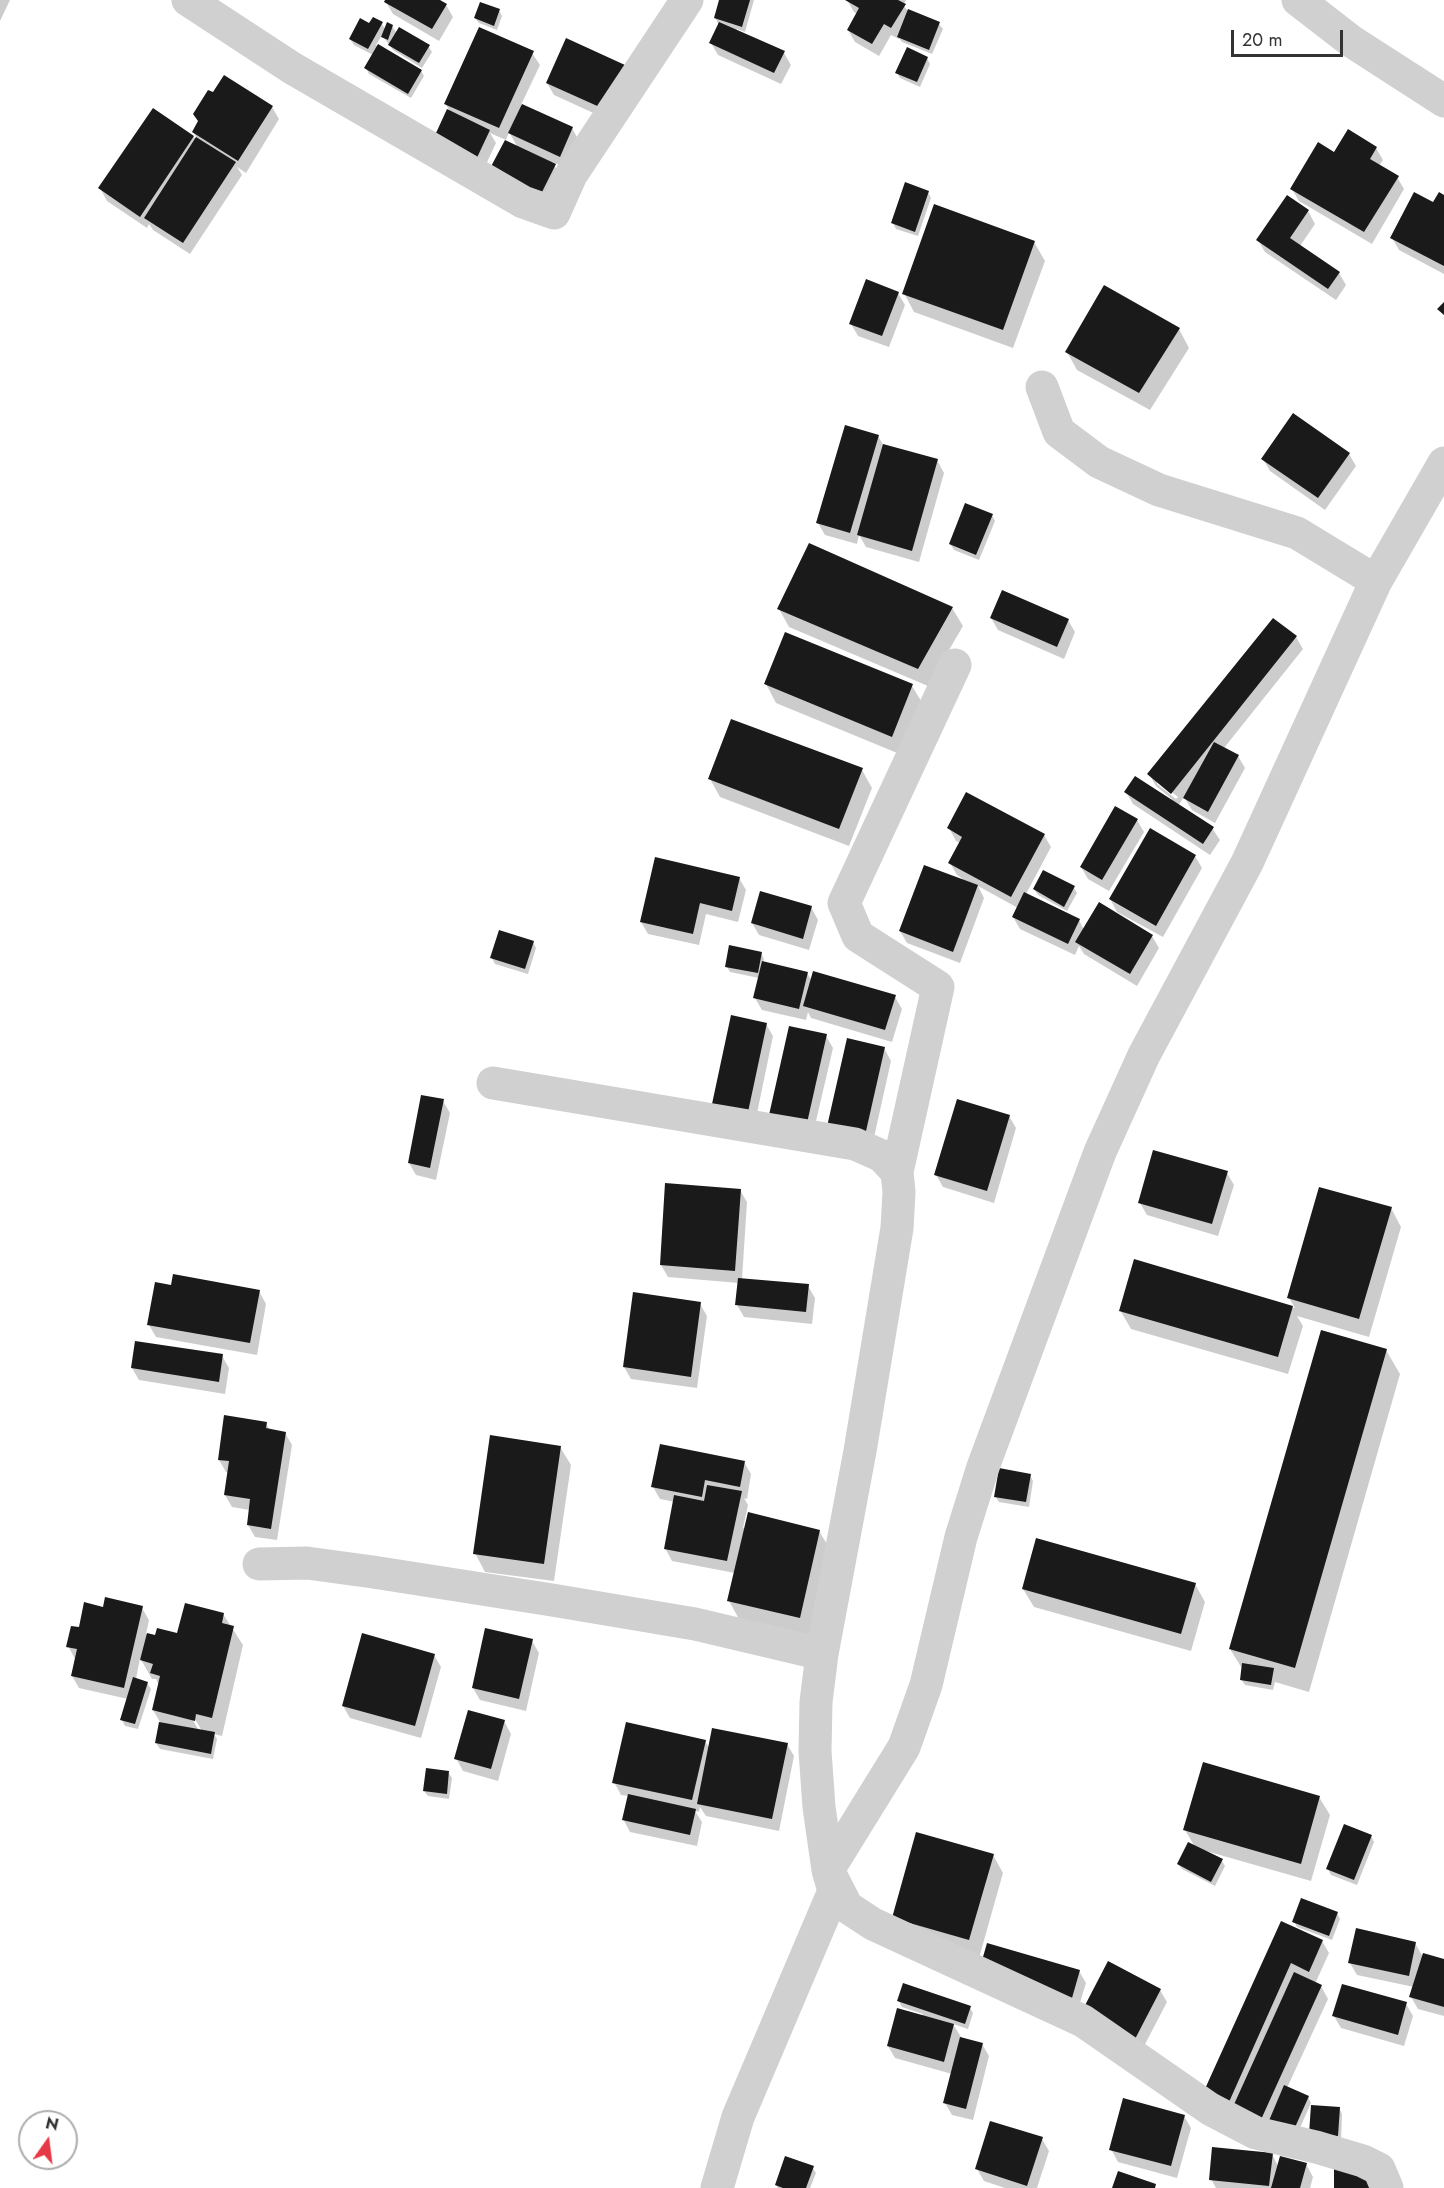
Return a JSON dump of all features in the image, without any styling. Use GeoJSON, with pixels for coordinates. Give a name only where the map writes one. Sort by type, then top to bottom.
{"type":"FeatureCollection","features":[{"type":"Feature","properties":{"kind":"street"},"geometry":{"type":"LineString","coordinates":[[188,0],[292,68],[523,202],[554,213],[571,175],[687,0]]}},
{"type":"Feature","properties":{"kind":"street"},"geometry":{"type":"LineString","coordinates":[[1298,0],[1351,41],[1444,101]]}},
{"type":"Feature","properties":{"kind":"street"},"geometry":{"type":"LineString","coordinates":[[1042,387],[1059,432],[1099,462],[1159,490],[1297,533],[1376,581]]}},
{"type":"Feature","properties":{"kind":"street"},"geometry":{"type":"LineString","coordinates":[[828,1870],[904,1747],[926,1685],[961,1537],[983,1467],[1100,1152],[1144,1055],[1246,863],[1376,581],[1444,463]]}},
{"type":"Feature","properties":{"kind":"street"},"geometry":{"type":"LineString","coordinates":[[717,2188],[738,2117],[834,1891],[828,1870],[819,1807],[814,1751],[816,1702],[822,1654],[860,1451],[897,1228],[899,1192],[897,1172],[938,987],[858,936],[844,903],[955,665]]}},
{"type":"Feature","properties":{"kind":"street"},"geometry":{"type":"LineString","coordinates":[[493,1083],[855,1144],[882,1156],[897,1172]]}},
{"type":"Feature","properties":{"kind":"street"},"geometry":{"type":"LineString","coordinates":[[259,1564],[307,1563],[541,1598],[695,1624],[822,1654]]}},
{"type":"Feature","properties":{"kind":"street"},"geometry":{"type":"LineString","coordinates":[[828,1870],[847,1907],[873,1924],[1083,2021],[1210,2109],[1256,2133],[1316,2147],[1363,2161],[1379,2169],[1387,2188]]}},
{"type":"Feature","properties":{"kind":"building"},"geometry":{"type":"Polygon","coordinates":[[[385,0],[440,0],[447,4],[432,29],[384,2],[385,0]]]}},
{"type":"Feature","properties":{"kind":"building"},"geometry":{"type":"Polygon","coordinates":[[[719,0],[750,0],[742,27],[714,18],[719,0]]]}},
{"type":"Feature","properties":{"kind":"building"},"geometry":{"type":"Polygon","coordinates":[[[845,0],[898,0],[906,4],[891,28],[884,24],[872,44],[847,30],[859,8],[845,0]]]}},
{"type":"Feature","properties":{"kind":"building"},"geometry":{"type":"Polygon","coordinates":[[[480,2],[500,9],[494,26],[474,18],[480,2]]]}},
{"type":"Feature","properties":{"kind":"building"},"geometry":{"type":"Polygon","coordinates":[[[908,9],[940,22],[929,50],[897,37],[908,9]]]}},
{"type":"Feature","properties":{"kind":"building"},"geometry":{"type":"Polygon","coordinates":[[[373,17],[383,22],[368,49],[349,39],[360,18],[369,23],[373,17]]]}},
{"type":"Feature","properties":{"kind":"building"},"geometry":{"type":"Polygon","coordinates":[[[387,22],[393,25],[388,40],[381,37],[387,22]]]}},
{"type":"Feature","properties":{"kind":"building"},"geometry":{"type":"Polygon","coordinates":[[[719,22],[785,51],[774,73],[709,43],[719,22]]]}},
{"type":"Feature","properties":{"kind":"building"},"geometry":{"type":"Polygon","coordinates":[[[399,27],[430,45],[419,63],[388,45],[399,27]]]}},
{"type":"Feature","properties":{"kind":"building"},"geometry":{"type":"Polygon","coordinates":[[[479,27],[534,51],[499,128],[444,104],[479,27]]]}},
{"type":"Feature","properties":{"kind":"building"},"geometry":{"type":"Polygon","coordinates":[[[566,38],[625,65],[604,109],[546,83],[566,38]]]}},
{"type":"Feature","properties":{"kind":"building"},"geometry":{"type":"Polygon","coordinates":[[[378,44],[422,70],[408,94],[364,68],[378,44]]]}},
{"type":"Feature","properties":{"kind":"building"},"geometry":{"type":"Polygon","coordinates":[[[907,47],[928,57],[917,82],[895,73],[907,47]]]}},
{"type":"Feature","properties":{"kind":"building"},"geometry":{"type":"Polygon","coordinates":[[[224,75],[273,106],[238,161],[192,132],[198,121],[193,114],[208,90],[213,92],[224,75]]]}},
{"type":"Feature","properties":{"kind":"building"},"geometry":{"type":"Polygon","coordinates":[[[522,104],[573,127],[560,157],[508,133],[522,104]]]}},
{"type":"Feature","properties":{"kind":"building"},"geometry":{"type":"Polygon","coordinates":[[[153,108],[194,136],[140,217],[98,188],[153,108]]]}},
{"type":"Feature","properties":{"kind":"building"},"geometry":{"type":"Polygon","coordinates":[[[447,109],[490,130],[474,164],[431,144],[447,109]]]}},
{"type":"Feature","properties":{"kind":"building"},"geometry":{"type":"Polygon","coordinates":[[[1348,129],[1377,147],[1370,159],[1399,176],[1364,232],[1290,189],[1318,142],[1334,152],[1348,129]]]}},
{"type":"Feature","properties":{"kind":"building"},"geometry":{"type":"Polygon","coordinates":[[[196,137],[236,162],[183,243],[144,218],[196,137]]]}},
{"type":"Feature","properties":{"kind":"building"},"geometry":{"type":"Polygon","coordinates":[[[505,140],[556,164],[538,200],[487,174],[505,140]]]}},
{"type":"Feature","properties":{"kind":"building"},"geometry":{"type":"Polygon","coordinates":[[[905,182],[929,191],[915,232],[891,223],[905,182]]]}},
{"type":"Feature","properties":{"kind":"building"},"geometry":{"type":"Polygon","coordinates":[[[1414,192],[1433,202],[1439,192],[1444,195],[1444,266],[1390,238],[1414,192]]]}},
{"type":"Feature","properties":{"kind":"building"},"geometry":{"type":"Polygon","coordinates":[[[1287,195],[1309,210],[1290,238],[1340,272],[1328,289],[1256,240],[1287,195]]]}},
{"type":"Feature","properties":{"kind":"building"},"geometry":{"type":"Polygon","coordinates":[[[934,204],[1035,241],[1003,330],[902,294],[934,204]]]}},
{"type":"Feature","properties":{"kind":"building"},"geometry":{"type":"Polygon","coordinates":[[[866,279],[899,292],[882,336],[849,324],[866,279]]]}},
{"type":"Feature","properties":{"kind":"building"},"geometry":{"type":"Polygon","coordinates":[[[1104,285],[1180,328],[1139,393],[1065,352],[1104,285]]]}},
{"type":"Feature","properties":{"kind":"building"},"geometry":{"type":"Polygon","coordinates":[[[1444,302],[1444,315],[1437,309],[1444,302]]]}},
{"type":"Feature","properties":{"kind":"building"},"geometry":{"type":"Polygon","coordinates":[[[1293,413],[1350,453],[1318,498],[1261,459],[1293,413]]]}},
{"type":"Feature","properties":{"kind":"building"},"geometry":{"type":"Polygon","coordinates":[[[845,425],[879,435],[850,533],[816,523],[845,425]]]}},
{"type":"Feature","properties":{"kind":"building"},"geometry":{"type":"Polygon","coordinates":[[[883,444],[938,459],[912,551],[857,535],[883,444]]]}},
{"type":"Feature","properties":{"kind":"building"},"geometry":{"type":"Polygon","coordinates":[[[965,503],[993,514],[976,555],[949,544],[965,503]]]}},
{"type":"Feature","properties":{"kind":"building"},"geometry":{"type":"Polygon","coordinates":[[[809,543],[953,607],[918,669],[777,609],[809,543]]]}},
{"type":"Feature","properties":{"kind":"building"},"geometry":{"type":"Polygon","coordinates":[[[1002,590],[1069,619],[1057,647],[990,618],[1002,590]]]}},
{"type":"Feature","properties":{"kind":"building"},"geometry":{"type":"Polygon","coordinates":[[[1273,618],[1297,636],[1171,794],[1147,774],[1273,618]]]}},
{"type":"Feature","properties":{"kind":"building"},"geometry":{"type":"Polygon","coordinates":[[[785,632],[913,684],[892,737],[764,684],[785,632]]]}},
{"type":"Feature","properties":{"kind":"building"},"geometry":{"type":"Polygon","coordinates":[[[731,719],[863,768],[839,829],[708,779],[731,719]]]}},
{"type":"Feature","properties":{"kind":"building"},"geometry":{"type":"Polygon","coordinates":[[[1214,742],[1239,755],[1208,812],[1183,798],[1214,742]]]}},
{"type":"Feature","properties":{"kind":"building"},"geometry":{"type":"Polygon","coordinates":[[[1135,776],[1214,827],[1203,844],[1124,792],[1135,776]]]}},
{"type":"Feature","properties":{"kind":"building"},"geometry":{"type":"Polygon","coordinates":[[[966,792],[1045,834],[1011,897],[948,863],[962,837],[947,828],[966,792]]]}},
{"type":"Feature","properties":{"kind":"building"},"geometry":{"type":"Polygon","coordinates":[[[1115,806],[1138,819],[1102,880],[1080,867],[1115,806]]]}},
{"type":"Feature","properties":{"kind":"building"},"geometry":{"type":"Polygon","coordinates":[[[1150,828],[1196,855],[1156,926],[1109,899],[1150,828]]]}},
{"type":"Feature","properties":{"kind":"building"},"geometry":{"type":"Polygon","coordinates":[[[655,857],[740,877],[732,911],[700,903],[693,934],[640,922],[655,857]]]}},
{"type":"Feature","properties":{"kind":"building"},"geometry":{"type":"Polygon","coordinates":[[[924,865],[978,885],[953,952],[899,931],[924,865]]]}},
{"type":"Feature","properties":{"kind":"building"},"geometry":{"type":"Polygon","coordinates":[[[1043,870],[1075,886],[1064,907],[1033,889],[1043,870]]]}},
{"type":"Feature","properties":{"kind":"building"},"geometry":{"type":"Polygon","coordinates":[[[760,891],[812,906],[803,939],[751,923],[760,891]]]}},
{"type":"Feature","properties":{"kind":"building"},"geometry":{"type":"Polygon","coordinates":[[[1024,892],[1080,919],[1068,944],[1012,917],[1024,892]]]}},
{"type":"Feature","properties":{"kind":"building"},"geometry":{"type":"Polygon","coordinates":[[[1099,902],[1153,935],[1130,974],[1075,942],[1099,902]]]}},
{"type":"Feature","properties":{"kind":"building"},"geometry":{"type":"Polygon","coordinates":[[[499,930],[534,941],[525,969],[490,958],[499,930]]]}},
{"type":"Feature","properties":{"kind":"building"},"geometry":{"type":"Polygon","coordinates":[[[729,945],[762,952],[758,973],[725,967],[729,945]]]}},
{"type":"Feature","properties":{"kind":"building"},"geometry":{"type":"Polygon","coordinates":[[[762,961],[808,972],[799,1009],[753,998],[762,961]]]}},
{"type":"Feature","properties":{"kind":"building"},"geometry":{"type":"Polygon","coordinates":[[[813,971],[896,995],[885,1030],[803,1006],[813,971]]]}},
{"type":"Feature","properties":{"kind":"building"},"geometry":{"type":"Polygon","coordinates":[[[731,1015],[767,1023],[748,1112],[712,1104],[731,1015]]]}},
{"type":"Feature","properties":{"kind":"building"},"geometry":{"type":"Polygon","coordinates":[[[789,1026],[827,1034],[807,1123],[769,1115],[789,1026]]]}},
{"type":"Feature","properties":{"kind":"building"},"geometry":{"type":"Polygon","coordinates":[[[847,1038],[885,1047],[864,1140],[826,1131],[847,1038]]]}},
{"type":"Feature","properties":{"kind":"building"},"geometry":{"type":"Polygon","coordinates":[[[421,1095],[444,1099],[430,1168],[408,1163],[421,1095]]]}},
{"type":"Feature","properties":{"kind":"building"},"geometry":{"type":"Polygon","coordinates":[[[957,1099],[1010,1115],[987,1191],[934,1175],[957,1099]]]}},
{"type":"Feature","properties":{"kind":"building"},"geometry":{"type":"Polygon","coordinates":[[[1153,1150],[1228,1171],[1212,1224],[1138,1203],[1153,1150]]]}},
{"type":"Feature","properties":{"kind":"building"},"geometry":{"type":"Polygon","coordinates":[[[665,1183],[741,1189],[735,1271],[660,1265],[665,1183]]]}},
{"type":"Feature","properties":{"kind":"building"},"geometry":{"type":"Polygon","coordinates":[[[1319,1187],[1392,1207],[1359,1319],[1287,1298],[1319,1187]]]}},
{"type":"Feature","properties":{"kind":"building"},"geometry":{"type":"Polygon","coordinates":[[[1134,1259],[1293,1306],[1278,1357],[1119,1311],[1134,1259]]]}},
{"type":"Feature","properties":{"kind":"building"},"geometry":{"type":"Polygon","coordinates":[[[173,1274],[260,1290],[250,1343],[147,1325],[155,1282],[171,1285],[173,1274]]]}},
{"type":"Feature","properties":{"kind":"building"},"geometry":{"type":"Polygon","coordinates":[[[738,1278],[809,1284],[806,1312],[735,1305],[738,1278]]]}},
{"type":"Feature","properties":{"kind":"building"},"geometry":{"type":"Polygon","coordinates":[[[633,1292],[701,1302],[691,1377],[623,1367],[633,1292]]]}},
{"type":"Feature","properties":{"kind":"building"},"geometry":{"type":"Polygon","coordinates":[[[1321,1330],[1387,1349],[1295,1668],[1229,1649],[1321,1330]]]}},
{"type":"Feature","properties":{"kind":"building"},"geometry":{"type":"Polygon","coordinates":[[[135,1341],[223,1354],[219,1382],[131,1368],[135,1341]]]}},
{"type":"Feature","properties":{"kind":"building"},"geometry":{"type":"Polygon","coordinates":[[[224,1415],[267,1422],[266,1428],[286,1432],[271,1529],[247,1525],[250,1499],[224,1495],[229,1461],[218,1460],[224,1415]]]}},
{"type":"Feature","properties":{"kind":"building"},"geometry":{"type":"Polygon","coordinates":[[[490,1435],[561,1446],[544,1564],[473,1554],[490,1435]]]}},
{"type":"Feature","properties":{"kind":"building"},"geometry":{"type":"Polygon","coordinates":[[[660,1444],[745,1461],[740,1487],[705,1480],[702,1497],[651,1487],[660,1444]]]}},
{"type":"Feature","properties":{"kind":"building"},"geometry":{"type":"Polygon","coordinates":[[[999,1468],[1031,1474],[1026,1502],[994,1497],[999,1468]]]}},
{"type":"Feature","properties":{"kind":"building"},"geometry":{"type":"Polygon","coordinates":[[[707,1485],[742,1491],[727,1561],[664,1549],[674,1495],[704,1501],[707,1485]]]}},
{"type":"Feature","properties":{"kind":"building"},"geometry":{"type":"Polygon","coordinates":[[[748,1512],[820,1530],[800,1618],[727,1601],[748,1512]]]}},
{"type":"Feature","properties":{"kind":"building"},"geometry":{"type":"Polygon","coordinates":[[[1036,1538],[1196,1583],[1181,1634],[1022,1589],[1036,1538]]]}},
{"type":"Feature","properties":{"kind":"building"},"geometry":{"type":"Polygon","coordinates":[[[105,1597],[143,1606],[124,1688],[71,1676],[77,1649],[66,1647],[71,1626],[79,1627],[84,1602],[103,1607],[105,1597]]]}},
{"type":"Feature","properties":{"kind":"building"},"geometry":{"type":"Polygon","coordinates":[[[185,1603],[224,1613],[222,1623],[234,1626],[212,1718],[196,1714],[195,1721],[152,1710],[160,1676],[150,1673],[153,1664],[140,1660],[147,1633],[155,1635],[157,1628],[177,1633],[185,1603]]]}},
{"type":"Feature","properties":{"kind":"building"},"geometry":{"type":"Polygon","coordinates":[[[485,1628],[533,1639],[519,1699],[472,1688],[485,1628]]]}},
{"type":"Feature","properties":{"kind":"building"},"geometry":{"type":"Polygon","coordinates":[[[362,1633],[435,1654],[415,1726],[342,1706],[362,1633]]]}},
{"type":"Feature","properties":{"kind":"building"},"geometry":{"type":"Polygon","coordinates":[[[1242,1663],[1274,1668],[1271,1685],[1240,1680],[1242,1663]]]}},
{"type":"Feature","properties":{"kind":"building"},"geometry":{"type":"Polygon","coordinates":[[[133,1677],[148,1682],[135,1724],[120,1720],[133,1677]]]}},
{"type":"Feature","properties":{"kind":"building"},"geometry":{"type":"Polygon","coordinates":[[[468,1710],[505,1720],[491,1769],[454,1759],[468,1710]]]}},
{"type":"Feature","properties":{"kind":"building"},"geometry":{"type":"Polygon","coordinates":[[[159,1722],[215,1732],[211,1754],[155,1743],[159,1722]]]}},
{"type":"Feature","properties":{"kind":"building"},"geometry":{"type":"Polygon","coordinates":[[[626,1722],[706,1740],[692,1800],[612,1783],[626,1722]]]}},
{"type":"Feature","properties":{"kind":"building"},"geometry":{"type":"Polygon","coordinates":[[[712,1728],[788,1743],[772,1819],[697,1804],[712,1728]]]}},
{"type":"Feature","properties":{"kind":"building"},"geometry":{"type":"Polygon","coordinates":[[[1203,1762],[1320,1796],[1301,1864],[1183,1830],[1203,1762]]]}},
{"type":"Feature","properties":{"kind":"building"},"geometry":{"type":"Polygon","coordinates":[[[426,1768],[449,1771],[447,1794],[423,1791],[426,1768]]]}},
{"type":"Feature","properties":{"kind":"building"},"geometry":{"type":"Polygon","coordinates":[[[628,1794],[696,1809],[690,1835],[622,1820],[628,1794]]]}},
{"type":"Feature","properties":{"kind":"building"},"geometry":{"type":"Polygon","coordinates":[[[1344,1824],[1372,1835],[1354,1880],[1326,1869],[1344,1824]]]}},
{"type":"Feature","properties":{"kind":"building"},"geometry":{"type":"Polygon","coordinates":[[[916,1832],[994,1854],[969,1940],[892,1918],[916,1832]]]}},
{"type":"Feature","properties":{"kind":"building"},"geometry":{"type":"Polygon","coordinates":[[[1188,1842],[1223,1859],[1211,1882],[1177,1864],[1188,1842]]]}},
{"type":"Feature","properties":{"kind":"building"},"geometry":{"type":"Polygon","coordinates":[[[1301,1898],[1338,1912],[1329,1936],[1292,1922],[1301,1898]]]}},
{"type":"Feature","properties":{"kind":"building"},"geometry":{"type":"Polygon","coordinates":[[[1281,1921],[1323,1940],[1309,1972],[1291,1963],[1229,2102],[1204,2091],[1281,1921]]]}},
{"type":"Feature","properties":{"kind":"building"},"geometry":{"type":"Polygon","coordinates":[[[1356,1928],[1416,1942],[1409,1976],[1348,1963],[1356,1928]]]}},
{"type":"Feature","properties":{"kind":"building"},"geometry":{"type":"Polygon","coordinates":[[[987,1943],[1080,1970],[1072,1998],[979,1971],[987,1943]]]}},
{"type":"Feature","properties":{"kind":"building"},"geometry":{"type":"Polygon","coordinates":[[[1423,1953],[1444,1959],[1444,2007],[1409,1997],[1423,1953]]]}},
{"type":"Feature","properties":{"kind":"building"},"geometry":{"type":"Polygon","coordinates":[[[1108,1961],[1161,1989],[1134,2041],[1081,2013],[1108,1961]]]}},
{"type":"Feature","properties":{"kind":"building"},"geometry":{"type":"Polygon","coordinates":[[[1294,1972],[1322,1985],[1259,2124],[1231,2111],[1294,1972]]]}},
{"type":"Feature","properties":{"kind":"building"},"geometry":{"type":"Polygon","coordinates":[[[903,1983],[971,2006],[965,2024],[897,2001],[903,1983]]]}},
{"type":"Feature","properties":{"kind":"building"},"geometry":{"type":"Polygon","coordinates":[[[1342,1984],[1407,2002],[1398,2035],[1332,2016],[1342,1984]]]}},
{"type":"Feature","properties":{"kind":"building"},"geometry":{"type":"Polygon","coordinates":[[[897,2008],[954,2024],[944,2062],[887,2046],[897,2008]]]}},
{"type":"Feature","properties":{"kind":"building"},"geometry":{"type":"Polygon","coordinates":[[[960,2037],[983,2043],[966,2109],[943,2103],[960,2037]]]}},
{"type":"Feature","properties":{"kind":"building"},"geometry":{"type":"Polygon","coordinates":[[[1284,2085],[1309,2096],[1292,2134],[1268,2123],[1284,2085]]]}},
{"type":"Feature","properties":{"kind":"building"},"geometry":{"type":"Polygon","coordinates":[[[1123,2098],[1185,2115],[1171,2166],[1109,2150],[1123,2098]]]}},
{"type":"Feature","properties":{"kind":"building"},"geometry":{"type":"Polygon","coordinates":[[[1311,2105],[1340,2107],[1338,2136],[1309,2134],[1311,2105]]]}},
{"type":"Feature","properties":{"kind":"building"},"geometry":{"type":"Polygon","coordinates":[[[990,2121],[1043,2137],[1027,2186],[975,2169],[990,2121]]]}},
{"type":"Feature","properties":{"kind":"building"},"geometry":{"type":"Polygon","coordinates":[[[1212,2147],[1273,2153],[1269,2186],[1209,2180],[1212,2147]]]}},
{"type":"Feature","properties":{"kind":"building"},"geometry":{"type":"Polygon","coordinates":[[[785,2156],[814,2166],[806,2188],[783,2188],[775,2185],[785,2156]]]}},
{"type":"Feature","properties":{"kind":"building"},"geometry":{"type":"Polygon","coordinates":[[[1280,2156],[1307,2163],[1300,2188],[1271,2188],[1280,2156]]]}},
{"type":"Feature","properties":{"kind":"building"},"geometry":{"type":"Polygon","coordinates":[[[1334,2169],[1374,2170],[1373,2188],[1334,2188],[1334,2169]]]}},
{"type":"Feature","properties":{"kind":"building"},"geometry":{"type":"Polygon","coordinates":[[[1118,2171],[1156,2184],[1155,2188],[1112,2188],[1118,2171]]]}}]}
